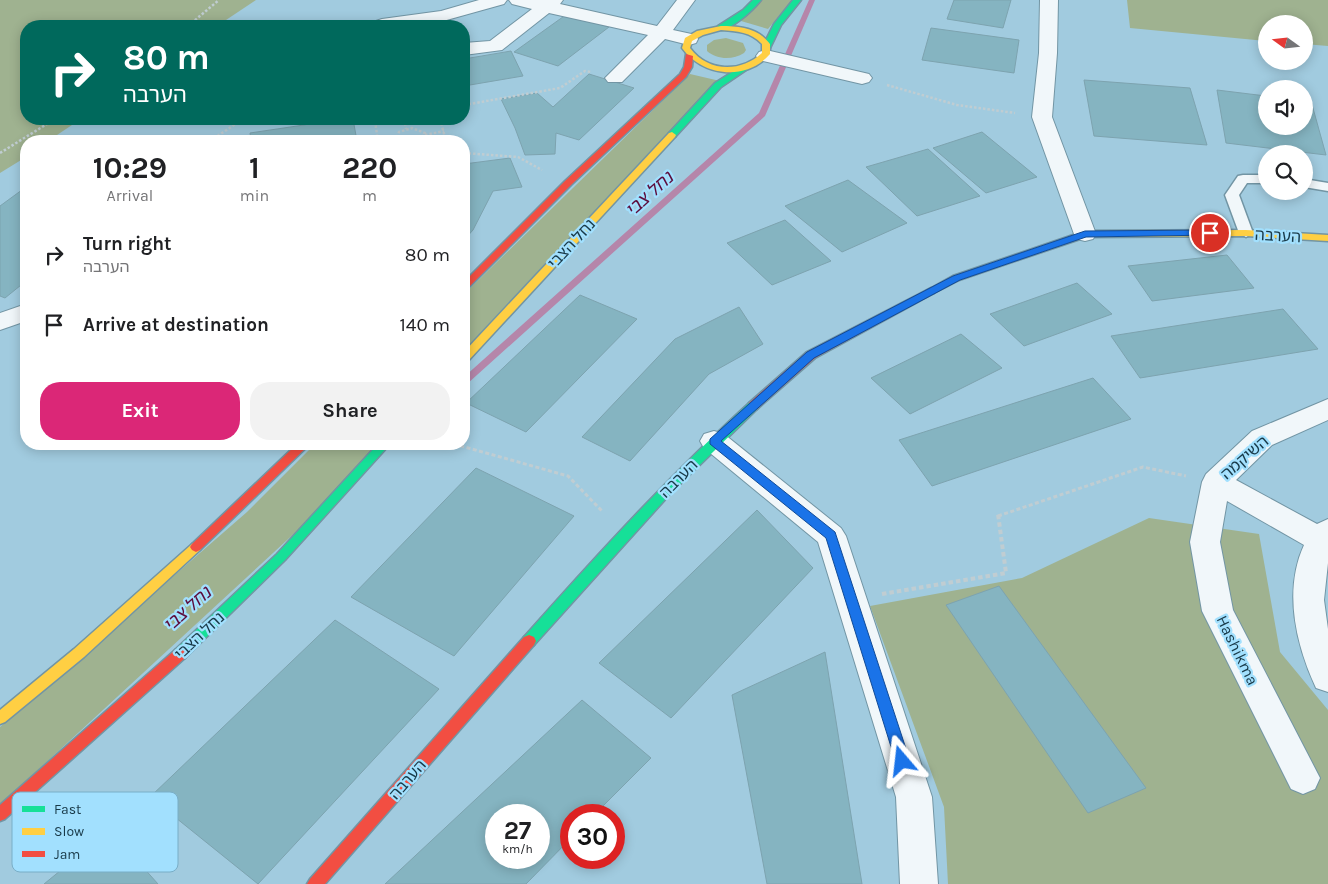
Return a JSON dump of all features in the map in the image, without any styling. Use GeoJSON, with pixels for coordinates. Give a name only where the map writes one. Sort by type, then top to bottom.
{"type":"FeatureCollection","features":[{"type":"Feature","properties":{"kind":"street"},"geometry":{"type":"LineString","coordinates":[[416,20],[444,16],[498,0]]}},
{"type":"Feature","properties":{"kind":"street"},"geometry":{"type":"LineString","coordinates":[[518,0],[550,3],[661,33],[689,48],[703,66],[716,69],[745,68]]}},
{"type":"Feature","properties":{"kind":"street"},"geometry":{"type":"LineString","coordinates":[[614,78],[661,33],[686,0]]}},
{"type":"Feature","properties":{"kind":"street"},"geometry":{"type":"LineString","coordinates":[[721,28],[746,12],[757,0]]}},
{"type":"Feature","properties":{"kind":"street"},"geometry":{"type":"LineString","coordinates":[[767,51],[778,24],[797,0]]}},
{"type":"Feature","properties":{"kind":"street"},"geometry":{"type":"LineString","coordinates":[[1049,0],[1048,53],[1042,117],[1085,234]]}},
{"type":"Feature","properties":{"kind":"street"},"geometry":{"type":"LineString","coordinates":[[470,48],[495,46],[550,3]]}},
{"type":"Feature","properties":{"kind":"street"},"geometry":{"type":"LineString","coordinates":[[470,281],[568,183],[683,75],[688,68],[689,48],[708,30],[721,28],[748,31],[758,36],[767,51],[862,78]]}},
{"type":"Feature","properties":{"kind":"street","name":"נחל הצבי"},"geometry":{"type":"LineString","coordinates":[[470,352],[718,85],[745,68],[756,64],[767,51]]}},
{"type":"Feature","properties":{"kind":"street","name":"הערבה"},"geometry":{"type":"LineString","coordinates":[[315,884],[624,533],[714,442],[811,355],[956,278],[1085,234],[1246,233],[1328,238]]}},
{"type":"Feature","properties":{"kind":"street"},"geometry":{"type":"LineString","coordinates":[[0,322],[20,314]]}},
{"type":"Feature","properties":{"kind":"street","name":"השיקמה"},"geometry":{"type":"LineString","coordinates":[[1216,482],[1262,438],[1328,409]]}},
{"type":"Feature","properties":{"kind":"street"},"geometry":{"type":"LineString","coordinates":[[714,442],[831,536],[914,797],[919,884]]}},
{"type":"Feature","properties":{"kind":"street"},"geometry":{"type":"LineString","coordinates":[[0,718],[68,662],[174,567],[298,450]]}},
{"type":"Feature","properties":{"kind":"street","name":"נחל הצבי"},"geometry":{"type":"LineString","coordinates":[[25,792],[123,706],[245,593],[327,508],[379,450]]}},
{"type":"Feature","properties":{"kind":"street"},"geometry":{"type":"LineString","coordinates":[[1216,482],[1324,536],[1309,575],[1310,622],[1328,678]]}},
{"type":"Feature","properties":{"kind":"street","name":"Hashikma"},"geometry":{"type":"LineString","coordinates":[[1216,482],[1205,542],[1218,611],[1303,778]]}},
{"type":"Feature","properties":{"kind":"street","name":"נחל הצבי"},"geometry":{"type":"LineString","coordinates":[[0,814],[12,803]]}},
{"type":"Feature","properties":{"kind":"lane"},"geometry":{"type":"LineString","coordinates":[[1246,233],[1232,195],[1243,179],[1258,179]]}},
{"type":"Feature","properties":{"kind":"lane"},"geometry":{"type":"LineString","coordinates":[[1313,184],[1328,187]]}},
{"type":"Feature","properties":{"kind":"path"},"geometry":{"type":"LineString","coordinates":[[195,20],[219,0]]}},
{"type":"Feature","properties":{"kind":"path"},"geometry":{"type":"LineString","coordinates":[[470,104],[560,88],[584,71],[614,78]]}},
{"type":"Feature","properties":{"kind":"path"},"geometry":{"type":"LineString","coordinates":[[862,78],[957,104],[1042,117]]}},
{"type":"Feature","properties":{"kind":"path"},"geometry":{"type":"LineString","coordinates":[[29,135],[45,125]]}},
{"type":"Feature","properties":{"kind":"path"},"geometry":{"type":"LineString","coordinates":[[219,135],[234,125]]}},
{"type":"Feature","properties":{"kind":"path"},"geometry":{"type":"LineString","coordinates":[[405,125],[406,129]]}},
{"type":"Feature","properties":{"kind":"path"},"geometry":{"type":"LineString","coordinates":[[442,125],[445,135]]}},
{"type":"Feature","properties":{"kind":"path"},"geometry":{"type":"LineString","coordinates":[[398,135],[399,132],[406,129],[420,129],[425,135],[444,131]]}},
{"type":"Feature","properties":{"kind":"path"},"geometry":{"type":"LineString","coordinates":[[0,153],[20,141]]}},
{"type":"Feature","properties":{"kind":"path"},"geometry":{"type":"LineString","coordinates":[[470,153],[518,157],[568,183]]}},
{"type":"Feature","properties":{"kind":"path"},"geometry":{"type":"LineString","coordinates":[[470,448],[568,476],[624,533]]}},
{"type":"Feature","properties":{"kind":"path"},"geometry":{"type":"LineString","coordinates":[[897,592],[1006,573],[998,514],[1142,467],[1216,482]]}},
{"type":"Feature","properties":{"kind":"green space"},"geometry":{"type":"Polygon","coordinates":[[[0,0],[256,0],[226,20],[20,20],[20,125],[72,125],[57,135],[20,135],[20,161],[0,173],[0,0]]]}},
{"type":"Feature","properties":{"kind":"green space"},"geometry":{"type":"Polygon","coordinates":[[[762,0],[792,0],[768,29],[741,21],[762,0]]]}},
{"type":"Feature","properties":{"kind":"green space"},"geometry":{"type":"Polygon","coordinates":[[[1127,0],[1328,0],[1328,46],[1313,45],[1313,15],[1258,15],[1258,40],[1130,28],[1127,0]]]}},
{"type":"Feature","properties":{"kind":"green space"},"geometry":{"type":"Polygon","coordinates":[[[726,38],[743,43],[746,50],[744,53],[735,57],[725,58],[715,56],[707,51],[707,45],[714,40],[726,38]]]}},
{"type":"Feature","properties":{"kind":"green space"},"geometry":{"type":"Polygon","coordinates":[[[690,74],[720,81],[470,346],[470,288],[690,74]]]}},
{"type":"Feature","properties":{"kind":"green space"},"geometry":{"type":"Polygon","coordinates":[[[309,450],[375,450],[324,506],[0,805],[0,727],[247,512],[309,450]]]}},
{"type":"Feature","properties":{"kind":"green space"},"geometry":{"type":"Polygon","coordinates":[[[1149,518],[1259,534],[1280,652],[1328,710],[1328,884],[948,884],[944,807],[870,606],[1022,578],[1149,518]]]}},
{"type":"Feature","properties":{"kind":"building"},"geometry":{"type":"Polygon","coordinates":[[[954,0],[1011,0],[1003,28],[947,19],[954,0]]]}},
{"type":"Feature","properties":{"kind":"building"},"geometry":{"type":"Polygon","coordinates":[[[567,14],[609,27],[558,66],[514,52],[567,14]]]}},
{"type":"Feature","properties":{"kind":"building"},"geometry":{"type":"Polygon","coordinates":[[[931,28],[1019,40],[1014,73],[922,60],[931,28]]]}},
{"type":"Feature","properties":{"kind":"building"},"geometry":{"type":"Polygon","coordinates":[[[511,51],[523,76],[470,85],[470,58],[511,51]]]}},
{"type":"Feature","properties":{"kind":"building"},"geometry":{"type":"Polygon","coordinates":[[[589,74],[634,88],[579,140],[556,133],[555,154],[525,155],[501,99],[537,93],[553,107],[589,74]]]}},
{"type":"Feature","properties":{"kind":"building"},"geometry":{"type":"Polygon","coordinates":[[[1084,80],[1190,88],[1207,145],[1094,136],[1084,80]]]}},
{"type":"Feature","properties":{"kind":"building"},"geometry":{"type":"Polygon","coordinates":[[[1217,90],[1258,95],[1258,135],[1313,135],[1313,108],[1326,155],[1313,153],[1313,145],[1258,145],[1258,147],[1226,143],[1217,90]]]}},
{"type":"Feature","properties":{"kind":"building"},"geometry":{"type":"Polygon","coordinates":[[[304,125],[354,125],[356,135],[250,135],[250,133],[304,125]]]}},
{"type":"Feature","properties":{"kind":"building"},"geometry":{"type":"Polygon","coordinates":[[[982,132],[1037,177],[986,193],[933,148],[982,132]]]}},
{"type":"Feature","properties":{"kind":"building"},"geometry":{"type":"Polygon","coordinates":[[[928,149],[980,196],[917,216],[866,167],[928,149]]]}},
{"type":"Feature","properties":{"kind":"building"},"geometry":{"type":"Polygon","coordinates":[[[510,158],[522,187],[493,191],[470,233],[470,163],[510,158]]]}},
{"type":"Feature","properties":{"kind":"building"},"geometry":{"type":"Polygon","coordinates":[[[848,180],[907,223],[842,252],[785,206],[848,180]]]}},
{"type":"Feature","properties":{"kind":"building"},"geometry":{"type":"Polygon","coordinates":[[[20,191],[20,286],[5,298],[0,296],[0,206],[20,191]]]}},
{"type":"Feature","properties":{"kind":"building"},"geometry":{"type":"Polygon","coordinates":[[[785,220],[831,261],[772,285],[727,243],[785,220]]]}},
{"type":"Feature","properties":{"kind":"building"},"geometry":{"type":"Polygon","coordinates":[[[1227,255],[1254,288],[1152,301],[1128,266],[1227,255]]]}},
{"type":"Feature","properties":{"kind":"building"},"geometry":{"type":"Polygon","coordinates":[[[1077,283],[1112,314],[1024,346],[990,314],[1077,283]]]}},
{"type":"Feature","properties":{"kind":"building"},"geometry":{"type":"Polygon","coordinates":[[[580,295],[637,319],[526,432],[470,405],[470,399],[580,295]]]}},
{"type":"Feature","properties":{"kind":"building"},"geometry":{"type":"Polygon","coordinates":[[[739,307],[763,344],[709,374],[630,461],[582,437],[675,339],[739,307]]]}},
{"type":"Feature","properties":{"kind":"building"},"geometry":{"type":"Polygon","coordinates":[[[1283,309],[1318,349],[1140,378],[1111,336],[1283,309]]]}},
{"type":"Feature","properties":{"kind":"building"},"geometry":{"type":"Polygon","coordinates":[[[961,334],[1002,368],[910,414],[871,378],[961,334]]]}},
{"type":"Feature","properties":{"kind":"building"},"geometry":{"type":"Polygon","coordinates":[[[1093,378],[1131,419],[932,486],[899,440],[1093,378]]]}},
{"type":"Feature","properties":{"kind":"building"},"geometry":{"type":"Polygon","coordinates":[[[476,468],[574,516],[454,656],[351,597],[476,468]]]}},
{"type":"Feature","properties":{"kind":"building"},"geometry":{"type":"Polygon","coordinates":[[[757,510],[813,568],[671,718],[599,663],[757,510]]]}},
{"type":"Feature","properties":{"kind":"building"},"geometry":{"type":"Polygon","coordinates":[[[999,586],[1146,788],[1088,813],[946,605],[999,586]]]}},
{"type":"Feature","properties":{"kind":"building"},"geometry":{"type":"Polygon","coordinates":[[[335,620],[439,689],[258,884],[178,820],[178,792],[155,792],[335,620]]]}},
{"type":"Feature","properties":{"kind":"building"},"geometry":{"type":"Polygon","coordinates":[[[825,652],[862,884],[767,884],[732,695],[825,652]]]}},
{"type":"Feature","properties":{"kind":"building"},"geometry":{"type":"Polygon","coordinates":[[[582,700],[651,758],[605,804],[560,804],[560,849],[550,859],[550,804],[485,804],[485,869],[541,869],[526,884],[385,884],[582,700]]]}},
{"type":"Feature","properties":{"kind":"building"},"geometry":{"type":"Polygon","coordinates":[[[59,872],[147,872],[158,884],[44,884],[59,872]]]}},
{"type":"Feature","properties":{"kind":"waterway","name":"נחל צבי"},"geometry":{"type":"LineString","coordinates":[[470,377],[762,114],[812,0]]}},
{"type":"Feature","properties":{"kind":"traffic: fast"},"geometry":{"type":"LineString","coordinates":[[721,28],[746,12],[757,0]]}},
{"type":"Feature","properties":{"kind":"traffic: fast"},"geometry":{"type":"LineString","coordinates":[[767,46],[778,24],[797,0]]}},
{"type":"Feature","properties":{"kind":"traffic: fast"},"geometry":{"type":"LineString","coordinates":[[672,135],[718,85],[745,68]]}},
{"type":"Feature","properties":{"kind":"traffic: fast"},"geometry":{"type":"LineString","coordinates":[[529,641],[666,490],[753,406]]}},
{"type":"Feature","properties":{"kind":"traffic: fast"},"geometry":{"type":"LineString","coordinates":[[180,654],[281,557],[379,450]]}},
{"type":"Feature","properties":{"kind":"traffic: slow"},"geometry":{"type":"LineString","coordinates":[[721,28],[740,29],[752,33],[766,44],[766,54],[758,62],[736,70],[712,68],[693,57],[686,48],[688,40],[700,33],[721,28]]}},
{"type":"Feature","properties":{"kind":"traffic: slow"},"geometry":{"type":"LineString","coordinates":[[470,352],[672,135]]}},
{"type":"Feature","properties":{"kind":"traffic: slow"},"geometry":{"type":"LineString","coordinates":[[931,291],[956,278],[1085,234],[1246,233],[1328,238]]}},
{"type":"Feature","properties":{"kind":"traffic: slow"},"geometry":{"type":"LineString","coordinates":[[0,718],[79,653],[196,547]]}},
{"type":"Feature","properties":{"kind":"traffic: jam"},"geometry":{"type":"LineString","coordinates":[[470,281],[568,183],[683,75],[688,67],[689,56]]}},
{"type":"Feature","properties":{"kind":"traffic: jam"},"geometry":{"type":"LineString","coordinates":[[753,406],[811,355],[931,291]]}},
{"type":"Feature","properties":{"kind":"traffic: jam"},"geometry":{"type":"LineString","coordinates":[[196,547],[298,450]]}},
{"type":"Feature","properties":{"kind":"traffic: jam"},"geometry":{"type":"LineString","coordinates":[[315,884],[529,641]]}},
{"type":"Feature","properties":{"kind":"traffic: jam"},"geometry":{"type":"LineString","coordinates":[[25,792],[180,654]]}},
{"type":"Feature","properties":{"kind":"traffic: jam"},"geometry":{"type":"LineString","coordinates":[[0,814],[12,803]]}},
{"type":"Feature","properties":{"kind":"route"},"geometry":{"type":"LineString","coordinates":[[902,761],[831,536],[714,442],[811,355],[956,278],[1085,234],[1210,233]]}}]}
